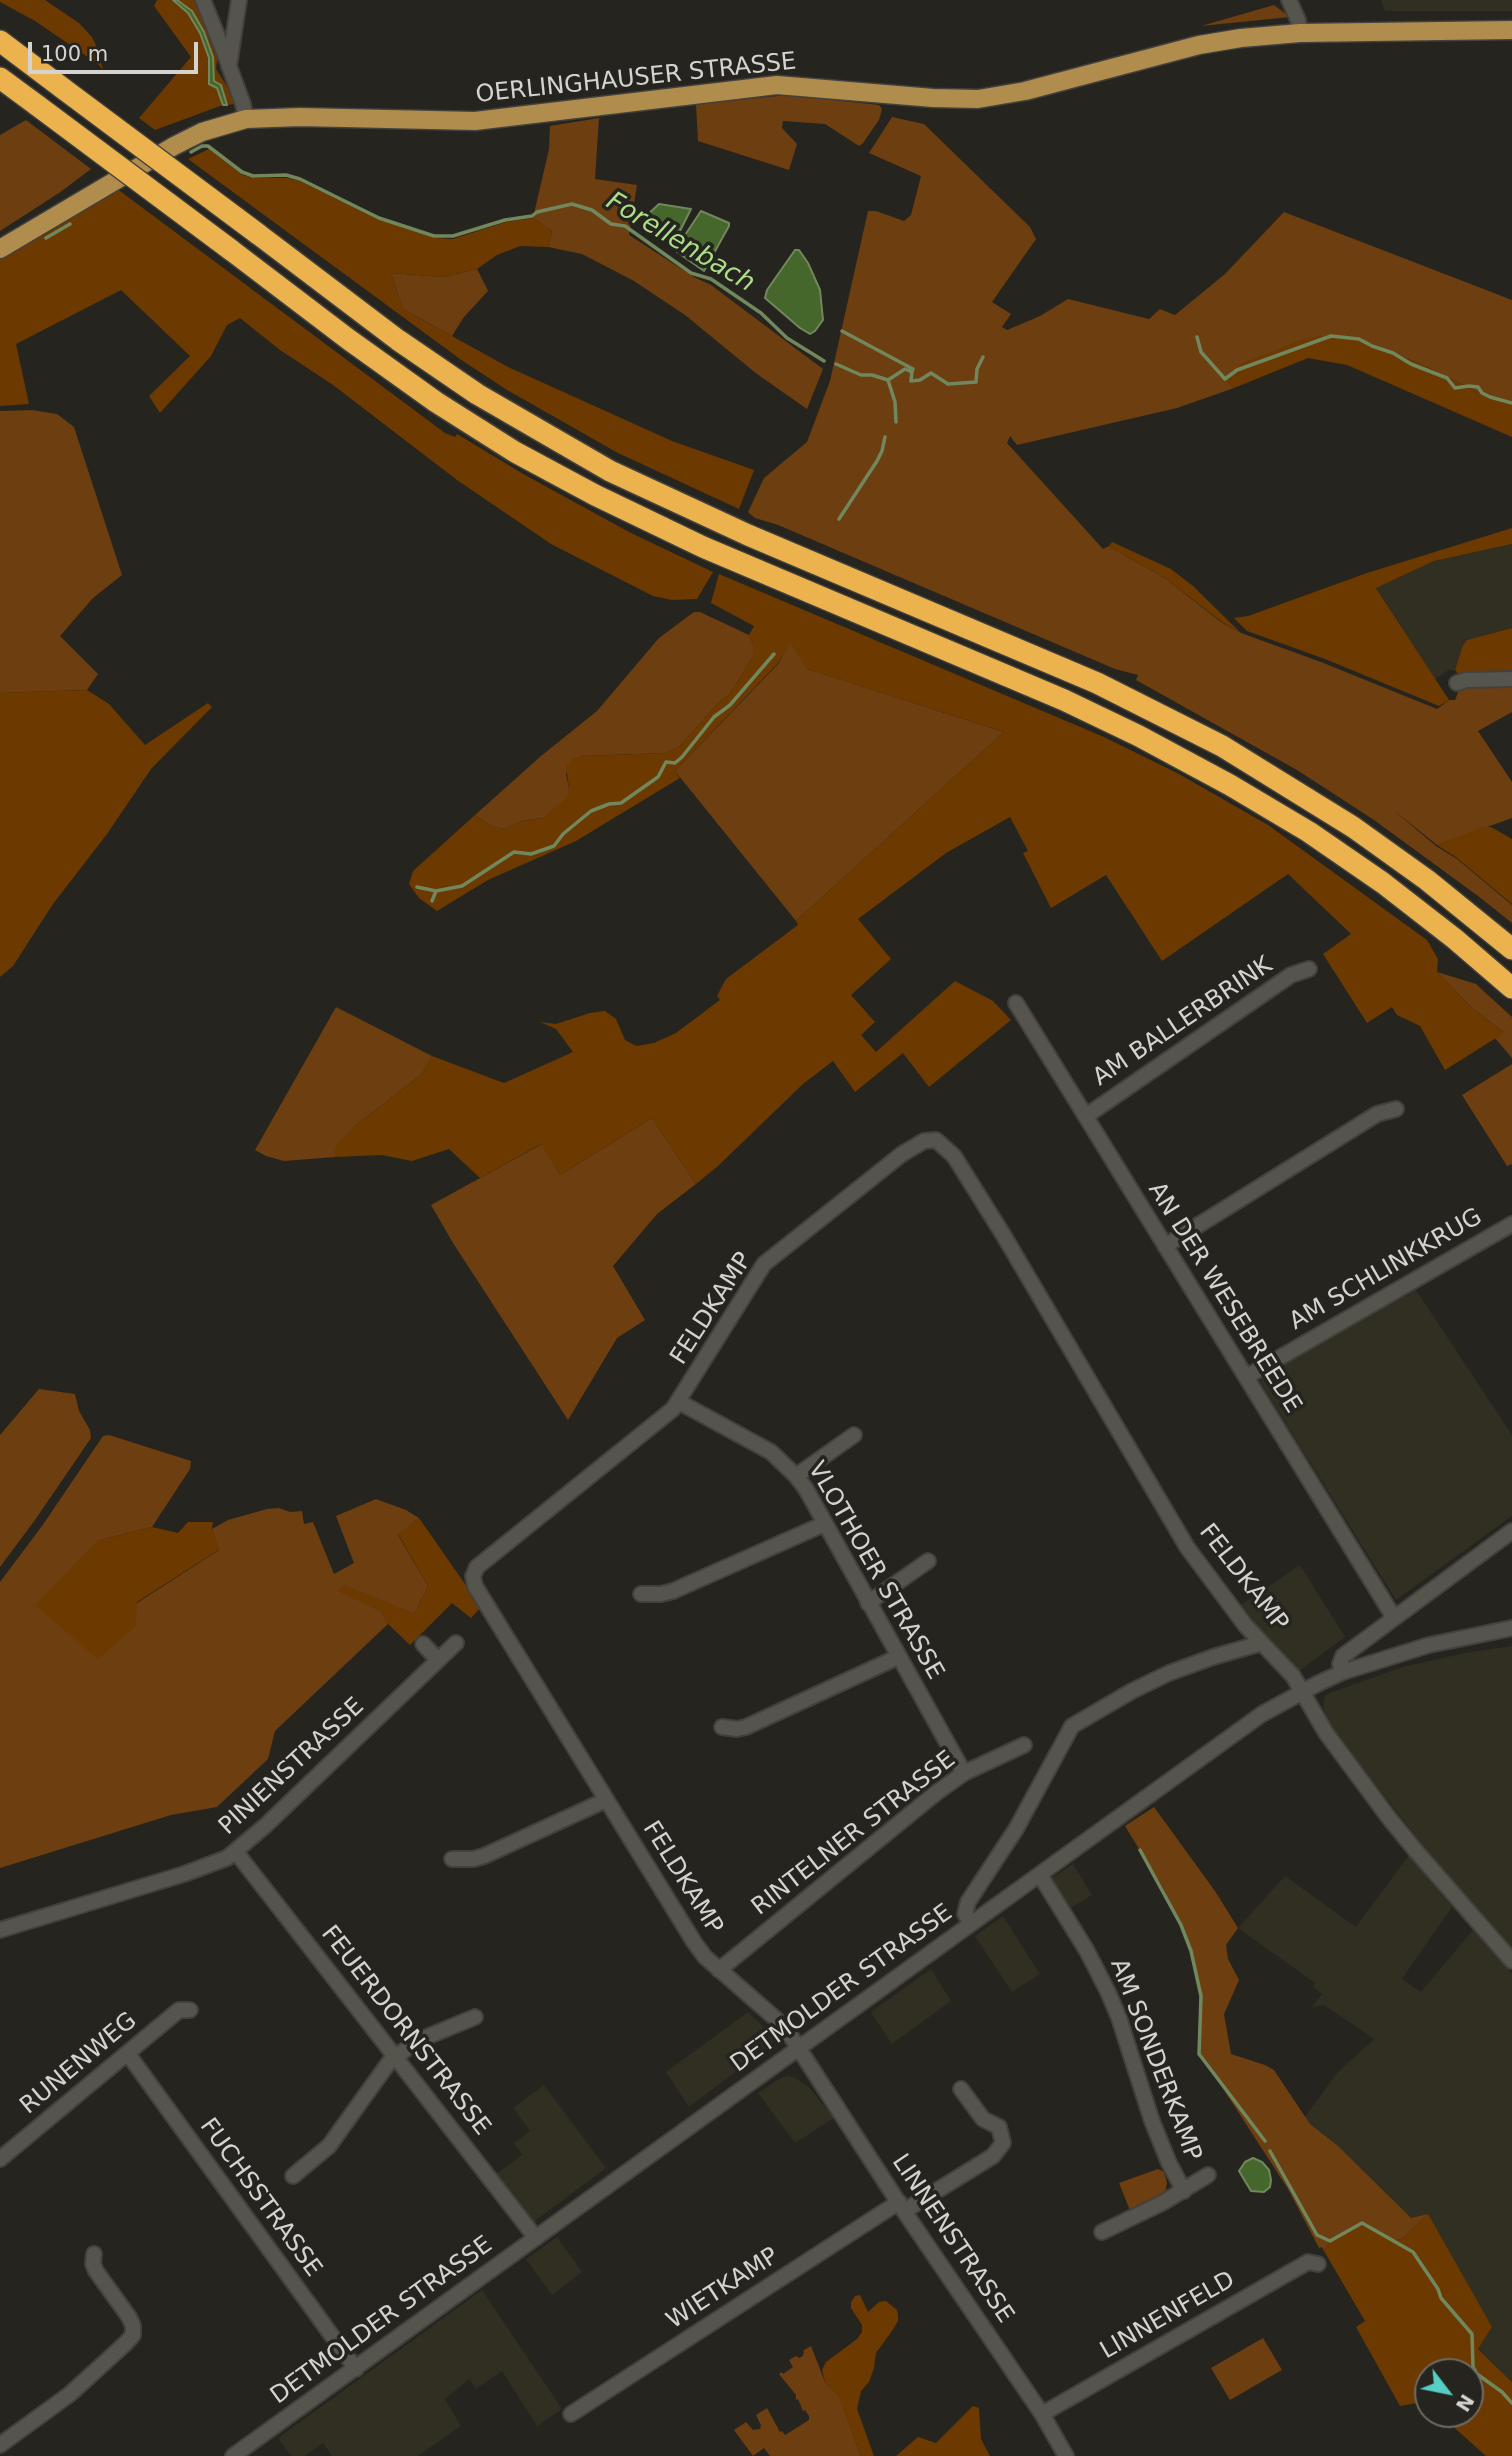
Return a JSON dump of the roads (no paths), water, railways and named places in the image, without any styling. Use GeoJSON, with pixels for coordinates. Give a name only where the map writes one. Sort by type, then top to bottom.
{"type":"FeatureCollection","features":[{"type":"Feature","properties":{"kind":"highway"},"geometry":{"type":"LineString","coordinates":[[0,41],[398,340],[477,394],[610,471],[748,535],[1097,683],[1222,746],[1353,827],[1427,880],[1512,949]]}},
{"type":"Feature","properties":{"kind":"highway"},"geometry":{"type":"LineString","coordinates":[[0,78],[436,402],[515,452],[595,495],[703,547],[1064,700],[1158,746],[1309,832],[1383,883],[1512,988]]}},
{"type":"Feature","properties":{"kind":"main road","name":"OERLINGHAUSER STRASSE"},"geometry":{"type":"LineString","coordinates":[[0,249],[174,146],[202,132],[246,119],[300,117],[475,121],[778,85],[933,98],[978,99],[1026,90],[1231,39],[1300,33],[1512,30]]}},
{"type":"Feature","properties":{"kind":"street"},"geometry":{"type":"LineString","coordinates":[[203,0],[243,104],[246,119]]}},
{"type":"Feature","properties":{"kind":"street"},"geometry":{"type":"LineString","coordinates":[[229,66],[239,0]]}},
{"type":"Feature","properties":{"kind":"street"},"geometry":{"type":"LineString","coordinates":[[1289,0],[1298,20],[1300,33]]}},
{"type":"Feature","properties":{"kind":"street"},"geometry":{"type":"LineString","coordinates":[[1457,683],[1466,680],[1512,680]]}},
{"type":"Feature","properties":{"kind":"street","name":"AM BALLERBRINK"},"geometry":{"type":"LineString","coordinates":[[1086,1116],[1291,975],[1309,969]]}},
{"type":"Feature","properties":{"kind":"street","name":"AN DER WESEBREEDE"},"geometry":{"type":"LineString","coordinates":[[1016,1003],[1393,1616]]}},
{"type":"Feature","properties":{"kind":"street"},"geometry":{"type":"LineString","coordinates":[[1166,1246],[1377,1114],[1396,1109]]}},
{"type":"Feature","properties":{"kind":"street","name":"FELDKAMP"},"geometry":{"type":"LineString","coordinates":[[799,2048],[776,2019],[719,1970],[694,1942],[475,1586],[473,1576],[477,1567],[667,1415],[679,1402],[764,1265],[902,1154],[923,1141],[936,1140],[954,1156],[1187,1547],[1230,1605],[1289,1670],[1326,1733],[1389,1818],[1512,1961]]}},
{"type":"Feature","properties":{"kind":"street","name":"AM SCHLINKKRUG"},"geometry":{"type":"LineString","coordinates":[[1246,1377],[1512,1224]]}},
{"type":"Feature","properties":{"kind":"street","name":"VLOTHOER STRASSE"},"geometry":{"type":"LineString","coordinates":[[679,1402],[771,1451],[796,1476],[964,1773]]}},
{"type":"Feature","properties":{"kind":"street"},"geometry":{"type":"LineString","coordinates":[[796,1476],[854,1435]]}},
{"type":"Feature","properties":{"kind":"street"},"geometry":{"type":"LineString","coordinates":[[640,1594],[673,1591],[824,1524]]}},
{"type":"Feature","properties":{"kind":"street"},"geometry":{"type":"LineString","coordinates":[[1343,1672],[1340,1664],[1343,1656],[1393,1616],[1512,1531]]}},
{"type":"Feature","properties":{"kind":"street"},"geometry":{"type":"LineString","coordinates":[[868,1603],[928,1561]]}},
{"type":"Feature","properties":{"kind":"street","name":"DETMOLDER STRASSE"},"geometry":{"type":"LineString","coordinates":[[233,2456],[1249,1723],[1302,1691],[1343,1672],[1429,1645],[1512,1628]]}},
{"type":"Feature","properties":{"kind":"street","name":"PINIENSTRASSE"},"geometry":{"type":"LineString","coordinates":[[0,1930],[184,1874],[219,1862],[236,1852],[456,1643]]}},
{"type":"Feature","properties":{"kind":"street"},"geometry":{"type":"LineString","coordinates":[[972,1923],[965,1914],[968,1902],[1016,1829],[1072,1726],[1132,1690],[1169,1673],[1262,1643]]}},
{"type":"Feature","properties":{"kind":"street"},"geometry":{"type":"LineString","coordinates":[[423,1644],[438,1660]]}},
{"type":"Feature","properties":{"kind":"street"},"geometry":{"type":"LineString","coordinates":[[722,1727],[746,1727],[898,1657]]}},
{"type":"Feature","properties":{"kind":"street","name":"RINTELNER STRASSE"},"geometry":{"type":"LineString","coordinates":[[719,1970],[936,1793],[964,1773],[1024,1745]]}},
{"type":"Feature","properties":{"kind":"street"},"geometry":{"type":"LineString","coordinates":[[452,1859],[484,1856],[606,1800]]}},
{"type":"Feature","properties":{"kind":"street","name":"FEUERDORNSTRASSE"},"geometry":{"type":"LineString","coordinates":[[236,1852],[536,2238]]}},
{"type":"Feature","properties":{"kind":"street","name":"AM SONDERKAMP"},"geometry":{"type":"LineString","coordinates":[[1040,1875],[1104,1983],[1119,2018],[1152,2121],[1184,2191]]}},
{"type":"Feature","properties":{"kind":"street","name":"RUNENWEG"},"geometry":{"type":"LineString","coordinates":[[0,2159],[179,2010],[190,2010]]}},
{"type":"Feature","properties":{"kind":"street"},"geometry":{"type":"LineString","coordinates":[[293,2176],[329,2147],[383,2068],[396,2056],[417,2041],[475,2017]]}},
{"type":"Feature","properties":{"kind":"street","name":"LINNENSTRASSE"},"geometry":{"type":"LineString","coordinates":[[799,2048],[1042,2414],[1066,2456]]}},
{"type":"Feature","properties":{"kind":"street","name":"FUCHSSTRASSE"},"geometry":{"type":"LineString","coordinates":[[128,2054],[356,2369]]}},
{"type":"Feature","properties":{"kind":"street","name":"WIETKAMP"},"geometry":{"type":"LineString","coordinates":[[571,2414],[902,2206],[993,2156],[1003,2143],[1003,2135],[999,2127],[983,2119],[961,2089]]}},
{"type":"Feature","properties":{"kind":"street","name":"AM SONDERKAMP"},"geometry":{"type":"LineString","coordinates":[[1102,2232],[1184,2191],[1208,2175]]}},
{"type":"Feature","properties":{"kind":"street"},"geometry":{"type":"LineString","coordinates":[[0,2445],[70,2394],[126,2343],[132,2334],[133,2326],[129,2317],[96,2271],[93,2264],[94,2254]]}},
{"type":"Feature","properties":{"kind":"street","name":"LINNENFELD"},"geometry":{"type":"LineString","coordinates":[[1042,2414],[1308,2262],[1318,2264]]}},
{"type":"Feature","properties":{"kind":"water"},"geometry":{"type":"Polygon","coordinates":[[[173,0],[192,11],[204,32],[213,57],[214,81],[221,85],[227,105],[223,105],[217,88],[209,84],[209,58],[200,33],[188,13],[173,0]]]}},
{"type":"Feature","properties":{"kind":"water"},"geometry":{"type":"Polygon","coordinates":[[[659,204],[691,209],[676,239],[672,241],[643,224],[645,217],[659,204]]]}},
{"type":"Feature","properties":{"kind":"water"},"geometry":{"type":"Polygon","coordinates":[[[701,211],[729,223],[704,271],[677,252],[677,247],[701,211]]]}},
{"type":"Feature","properties":{"kind":"water"},"geometry":{"type":"Polygon","coordinates":[[[795,250],[799,250],[808,263],[820,290],[823,320],[810,334],[765,298],[767,290],[795,250]]]}},
{"type":"Feature","properties":{"kind":"water"},"geometry":{"type":"Polygon","coordinates":[[[1253,2158],[1262,2162],[1269,2170],[1270,2187],[1264,2192],[1251,2191],[1239,2171],[1245,2162],[1253,2158]]]}},
{"type":"Feature","properties":{"kind":"waterway","name":"Forellenbach"},"geometry":{"type":"LineString","coordinates":[[191,152],[208,146],[242,172],[253,176],[286,175],[300,179],[379,218],[434,236],[453,236],[572,204],[592,210],[611,224],[625,226],[691,273],[711,279],[761,313],[787,338],[824,361]]}},
{"type":"Feature","properties":{"kind":"waterway","name":"Forellenbach"},"geometry":{"type":"LineString","coordinates":[[46,238],[70,224]]}},
{"type":"Feature","properties":{"kind":"waterway"},"geometry":{"type":"LineString","coordinates":[[842,331],[913,369],[912,372]]}},
{"type":"Feature","properties":{"kind":"waterway","name":"Forellenbach"},"geometry":{"type":"LineString","coordinates":[[1197,337],[1201,352],[1225,379],[1237,370],[1331,336],[1359,339],[1447,378],[1455,388],[1478,387],[1490,397],[1512,403]]}},
{"type":"Feature","properties":{"kind":"waterway","name":"Forellenbach"},"geometry":{"type":"LineString","coordinates":[[836,364],[861,375],[888,380],[905,369],[912,372],[911,381],[920,380],[931,373],[948,384],[976,382],[977,369],[983,357]]}},
{"type":"Feature","properties":{"kind":"waterway"},"geometry":{"type":"LineString","coordinates":[[888,380],[895,402],[896,422]]}},
{"type":"Feature","properties":{"kind":"waterway"},"geometry":{"type":"LineString","coordinates":[[839,519],[877,461],[885,437]]}},
{"type":"Feature","properties":{"kind":"waterway"},"geometry":{"type":"LineString","coordinates":[[417,887],[436,891],[462,886],[514,852],[531,854],[554,846],[563,834],[591,811],[609,804],[621,803],[658,777],[666,762],[675,763],[682,757],[714,717],[730,705],[774,654]]}},
{"type":"Feature","properties":{"kind":"waterway"},"geometry":{"type":"LineString","coordinates":[[432,901],[436,891]]}},
{"type":"Feature","properties":{"kind":"waterway"},"geometry":{"type":"LineString","coordinates":[[1140,1850],[1181,1925],[1191,1951],[1201,1996],[1199,2054],[1265,2141]]}},
{"type":"Feature","properties":{"kind":"waterway"},"geometry":{"type":"LineString","coordinates":[[1270,2151],[1317,2235],[1330,2241],[1362,2223],[1413,2252],[1438,2289],[1441,2298],[1472,2334],[1473,2367],[1477,2374],[1512,2403]]}}]}
